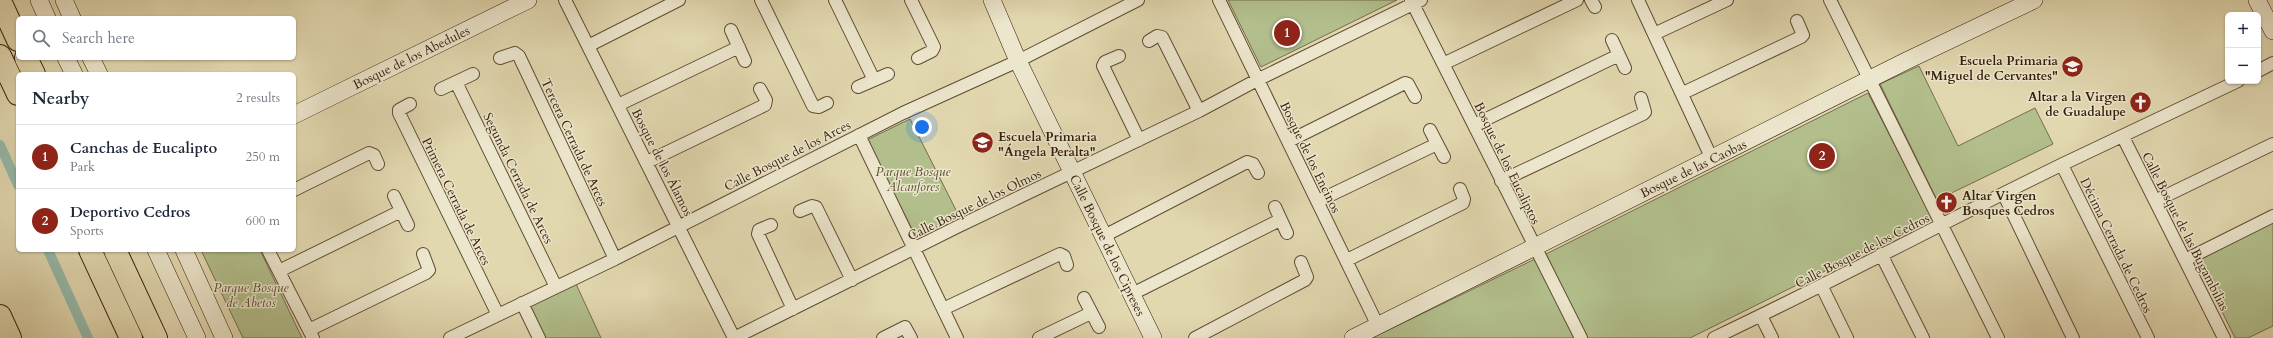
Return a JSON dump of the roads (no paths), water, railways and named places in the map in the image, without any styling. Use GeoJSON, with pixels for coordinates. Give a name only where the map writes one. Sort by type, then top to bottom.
{"type":"FeatureCollection","features":[{"type":"Feature","properties":{"kind":"highway"},"geometry":{"type":"LineString","coordinates":[[0,1],[16,36]]}},
{"type":"Feature","properties":{"kind":"highway"},"geometry":{"type":"LineString","coordinates":[[0,56],[16,90]]}},
{"type":"Feature","properties":{"kind":"highway"},"geometry":{"type":"LineString","coordinates":[[27,60],[33,72]]}},
{"type":"Feature","properties":{"kind":"highway"},"geometry":{"type":"LineString","coordinates":[[91,252],[131,338]]}},
{"type":"Feature","properties":{"kind":"highway"},"geometry":{"type":"LineString","coordinates":[[116,252],[156,338]]}},
{"type":"Feature","properties":{"kind":"highway"},"geometry":{"type":"LineString","coordinates":[[0,316],[10,338]]}},
{"type":"Feature","properties":{"kind":"street"},"geometry":{"type":"LineString","coordinates":[[39,0],[47,16]]}},
{"type":"Feature","properties":{"kind":"street"},"geometry":{"type":"LineString","coordinates":[[64,0],[71,16]]}},
{"type":"Feature","properties":{"kind":"street","name":"Bosque de los Abedules"},"geometry":{"type":"LineString","coordinates":[[296,114],[528,0]]}},
{"type":"Feature","properties":{"kind":"street","name":"Bosque de los Álamos"},"geometry":{"type":"LineString","coordinates":[[565,0],[680,226],[734,338]]}},
{"type":"Feature","properties":{"kind":"street"},"geometry":{"type":"LineString","coordinates":[[588,46],[679,0]]}},
{"type":"Feature","properties":{"kind":"street"},"geometry":{"type":"LineString","coordinates":[[761,0],[813,106],[820,107],[827,103]]}},
{"type":"Feature","properties":{"kind":"street"},"geometry":{"type":"LineString","coordinates":[[835,0],[874,80]]}},
{"type":"Feature","properties":{"kind":"street"},"geometry":{"type":"LineString","coordinates":[[911,0],[934,47],[932,51],[918,58]]}},
{"type":"Feature","properties":{"kind":"street","name":"Calle Bosque de los Cipreses"},"geometry":{"type":"LineString","coordinates":[[992,0],[1018,61],[1153,338]]}},
{"type":"Feature","properties":{"kind":"street","name":"Calle Bosque de los Arces"},"geometry":{"type":"LineString","coordinates":[[450,338],[615,259],[859,135],[1018,61],[1138,0]]}},
{"type":"Feature","properties":{"kind":"street","name":"Bosque de los Encinos"},"geometry":{"type":"LineString","coordinates":[[1219,0],[1378,326]]}},
{"type":"Feature","properties":{"kind":"street"},"geometry":{"type":"LineString","coordinates":[[1443,64],[1577,0]]}},
{"type":"Feature","properties":{"kind":"street"},"geometry":{"type":"LineString","coordinates":[[1638,0],[1683,93],[1712,159]]}},
{"type":"Feature","properties":{"kind":"street"},"geometry":{"type":"LineString","coordinates":[[1654,34],[1727,0]]}},
{"type":"Feature","properties":{"kind":"street"},"geometry":{"type":"LineString","coordinates":[[1830,0],[1998,338]]}},
{"type":"Feature","properties":{"kind":"street"},"geometry":{"type":"LineString","coordinates":[[2257,0],[2273,32]]}},
{"type":"Feature","properties":{"kind":"street","name":"Calle Bosque de los Olmos"},"geometry":{"type":"LineString","coordinates":[[734,338],[1199,111],[1257,80],[1415,1]]}},
{"type":"Feature","properties":{"kind":"street","name":"Bosque de los Eucaliptos"},"geometry":{"type":"LineString","coordinates":[[1415,1],[1443,64],[1581,338]]}},
{"type":"Feature","properties":{"kind":"street","name":"Bosque de las Caobas"},"geometry":{"type":"LineString","coordinates":[[1353,338],[2028,1]]}},
{"type":"Feature","properties":{"kind":"street"},"geometry":{"type":"LineString","coordinates":[[1683,93],[1803,36],[1797,21]]}},
{"type":"Feature","properties":{"kind":"street"},"geometry":{"type":"LineString","coordinates":[[731,30],[745,61]]}},
{"type":"Feature","properties":{"kind":"street"},"geometry":{"type":"LineString","coordinates":[[1150,41],[1157,36],[1162,37],[1199,111]]}},
{"type":"Feature","properties":{"kind":"street"},"geometry":{"type":"LineString","coordinates":[[1612,40],[1625,68]]}},
{"type":"Feature","properties":{"kind":"street"},"geometry":{"type":"LineString","coordinates":[[618,105],[738,47]]}},
{"type":"Feature","properties":{"kind":"street","name":"Tercera Cerrada de Arces"},"geometry":{"type":"LineString","coordinates":[[500,58],[515,52],[519,56],[615,259]]}},
{"type":"Feature","properties":{"kind":"street"},"geometry":{"type":"LineString","coordinates":[[1474,125],[1619,55]]}},
{"type":"Feature","properties":{"kind":"street"},"geometry":{"type":"LineString","coordinates":[[1119,56],[1105,62],[1103,66],[1139,140]]}},
{"type":"Feature","properties":{"kind":"street"},"geometry":{"type":"LineString","coordinates":[[67,60],[73,72]]}},
{"type":"Feature","properties":{"kind":"street"},"geometry":{"type":"LineString","coordinates":[[92,60],[98,72]]}},
{"type":"Feature","properties":{"kind":"street"},"geometry":{"type":"LineString","coordinates":[[2261,69],[2273,62]]}},
{"type":"Feature","properties":{"kind":"street"},"geometry":{"type":"LineString","coordinates":[[441,89],[473,74]]}},
{"type":"Feature","properties":{"kind":"street"},"geometry":{"type":"LineString","coordinates":[[858,87],[888,74]]}},
{"type":"Feature","properties":{"kind":"street","name":"Segunda Cerrada de Arces"},"geometry":{"type":"LineString","coordinates":[[456,82],[556,287]]}},
{"type":"Feature","properties":{"kind":"street"},"geometry":{"type":"LineString","coordinates":[[1289,141],[1405,83],[1408,84],[1415,96]]}},
{"type":"Feature","properties":{"kind":"street","name":"Calle Bosque de los Cedros"},"geometry":{"type":"LineString","coordinates":[[1714,338],[1822,287],[1881,254],[1942,226],[2062,165],[2232,84]]}},
{"type":"Feature","properties":{"kind":"street"},"geometry":{"type":"LineString","coordinates":[[647,162],[765,105],[766,100],[760,89]]}},
{"type":"Feature","properties":{"kind":"street"},"geometry":{"type":"LineString","coordinates":[[1501,181],[1643,114],[1645,112],[1641,98]]}},
{"type":"Feature","properties":{"kind":"street","name":"Primera Cerrada de Arces"},"geometry":{"type":"LineString","coordinates":[[410,104],[401,108],[399,113],[498,315]]}},
{"type":"Feature","properties":{"kind":"street"},"geometry":{"type":"LineString","coordinates":[[1430,130],[1444,157]]}},
{"type":"Feature","properties":{"kind":"street"},"geometry":{"type":"LineString","coordinates":[[859,135],[957,338]]}},
{"type":"Feature","properties":{"kind":"street","name":"Calle Bosque de las Bugambilias"},"geometry":{"type":"LineString","coordinates":[[2123,137],[2224,338]]}},
{"type":"Feature","properties":{"kind":"street"},"geometry":{"type":"LineString","coordinates":[[1318,201],[1437,144]]}},
{"type":"Feature","properties":{"kind":"street"},"geometry":{"type":"LineString","coordinates":[[2155,201],[2273,144]]}},
{"type":"Feature","properties":{"kind":"street"},"geometry":{"type":"LineString","coordinates":[[296,189],[369,153],[374,156],[378,164]]}},
{"type":"Feature","properties":{"kind":"street"},"geometry":{"type":"LineString","coordinates":[[1104,236],[1247,162],[1253,164],[1258,173]]}},
{"type":"Feature","properties":{"kind":"street","name":"Décima Cerrada de Cedros"},"geometry":{"type":"LineString","coordinates":[[2062,165],[2148,338]]}},
{"type":"Feature","properties":{"kind":"street"},"geometry":{"type":"LineString","coordinates":[[1347,260],[1463,203],[1464,199],[1460,189]]}},
{"type":"Feature","properties":{"kind":"street"},"geometry":{"type":"LineString","coordinates":[[2004,194],[2073,338]]}},
{"type":"Feature","properties":{"kind":"street"},"geometry":{"type":"LineString","coordinates":[[394,196],[408,224]]}},
{"type":"Feature","properties":{"kind":"street"},"geometry":{"type":"LineString","coordinates":[[800,211],[812,206],[816,208],[852,280]]}},
{"type":"Feature","properties":{"kind":"street"},"geometry":{"type":"LineString","coordinates":[[1275,208],[1287,233]]}},
{"type":"Feature","properties":{"kind":"street"},"geometry":{"type":"LineString","coordinates":[[279,271],[402,211]]}},
{"type":"Feature","properties":{"kind":"street"},"geometry":{"type":"LineString","coordinates":[[2185,260],[2273,216]]}},
{"type":"Feature","properties":{"kind":"street"},"geometry":{"type":"LineString","coordinates":[[1132,294],[1280,220]]}},
{"type":"Feature","properties":{"kind":"street"},"geometry":{"type":"LineString","coordinates":[[771,226],[759,230],[758,234],[792,309]]}},
{"type":"Feature","properties":{"kind":"street"},"geometry":{"type":"LineString","coordinates":[[157,252],[197,338]]}},
{"type":"Feature","properties":{"kind":"street"},"geometry":{"type":"LineString","coordinates":[[185,252],[224,338]]}},
{"type":"Feature","properties":{"kind":"street"},"geometry":{"type":"LineString","coordinates":[[269,252],[311,334],[429,270],[429,266],[423,254]]}},
{"type":"Feature","properties":{"kind":"street"},"geometry":{"type":"LineString","coordinates":[[943,309],[1060,254],[1064,256],[1067,265]]}},
{"type":"Feature","properties":{"kind":"street"},"geometry":{"type":"LineString","coordinates":[[1881,254],[1923,338]]}},
{"type":"Feature","properties":{"kind":"street"},"geometry":{"type":"LineString","coordinates":[[1195,338],[1305,280],[1307,278],[1301,262]]}},
{"type":"Feature","properties":{"kind":"street"},"geometry":{"type":"LineString","coordinates":[[1822,287],[1847,338]]}},
{"type":"Feature","properties":{"kind":"street"},"geometry":{"type":"LineString","coordinates":[[1084,298],[1098,327]]}},
{"type":"Feature","properties":{"kind":"street"},"geometry":{"type":"LineString","coordinates":[[522,303],[539,338]]}},
{"type":"Feature","properties":{"kind":"street"},"geometry":{"type":"LineString","coordinates":[[1039,338],[1091,313]]}},
{"type":"Feature","properties":{"kind":"street"},"geometry":{"type":"LineString","coordinates":[[1761,316],[1772,338]]}},
{"type":"Feature","properties":{"kind":"street"},"geometry":{"type":"LineString","coordinates":[[883,338],[905,328],[911,338]]}},
{"type":"Feature","properties":{"kind":"waterway"},"geometry":{"type":"LineString","coordinates":[[0,145],[16,181]]}},
{"type":"Feature","properties":{"kind":"waterway"},"geometry":{"type":"LineString","coordinates":[[49,252],[88,338]]}},
{"type":"Feature","properties":{"kind":"place","name":"Canchas de Eucalipto"},"geometry":{"type":"Point","coordinates":[1287,33]}},
{"type":"Feature","properties":{"kind":"place","name":"Escuela Primaria \"Miguel de Cervantes\""},"geometry":{"type":"Point","coordinates":[2073,67]}},
{"type":"Feature","properties":{"kind":"place","name":"Altar a la Virgen de Guadalupe"},"geometry":{"type":"Point","coordinates":[2141,103]}},
{"type":"Feature","properties":{"kind":"place","name":"Escuela Primaria \"Ángela Peralta\""},"geometry":{"type":"Point","coordinates":[983,143]}},
{"type":"Feature","properties":{"kind":"place","name":"Deportivo Cedros"},"geometry":{"type":"Point","coordinates":[1822,156]}},
{"type":"Feature","properties":{"kind":"place","name":"Altar Virgen Bosques Cedros"},"geometry":{"type":"Point","coordinates":[1947,202]}},
{"type":"Feature","properties":{"kind":"park label","name":"Parque Bosque Alcanfores"},"geometry":{"type":"Point","coordinates":[913,178]}},
{"type":"Feature","properties":{"kind":"park label","name":"Parque Bosque de Abetos"},"geometry":{"type":"Point","coordinates":[251,294]}}]}
